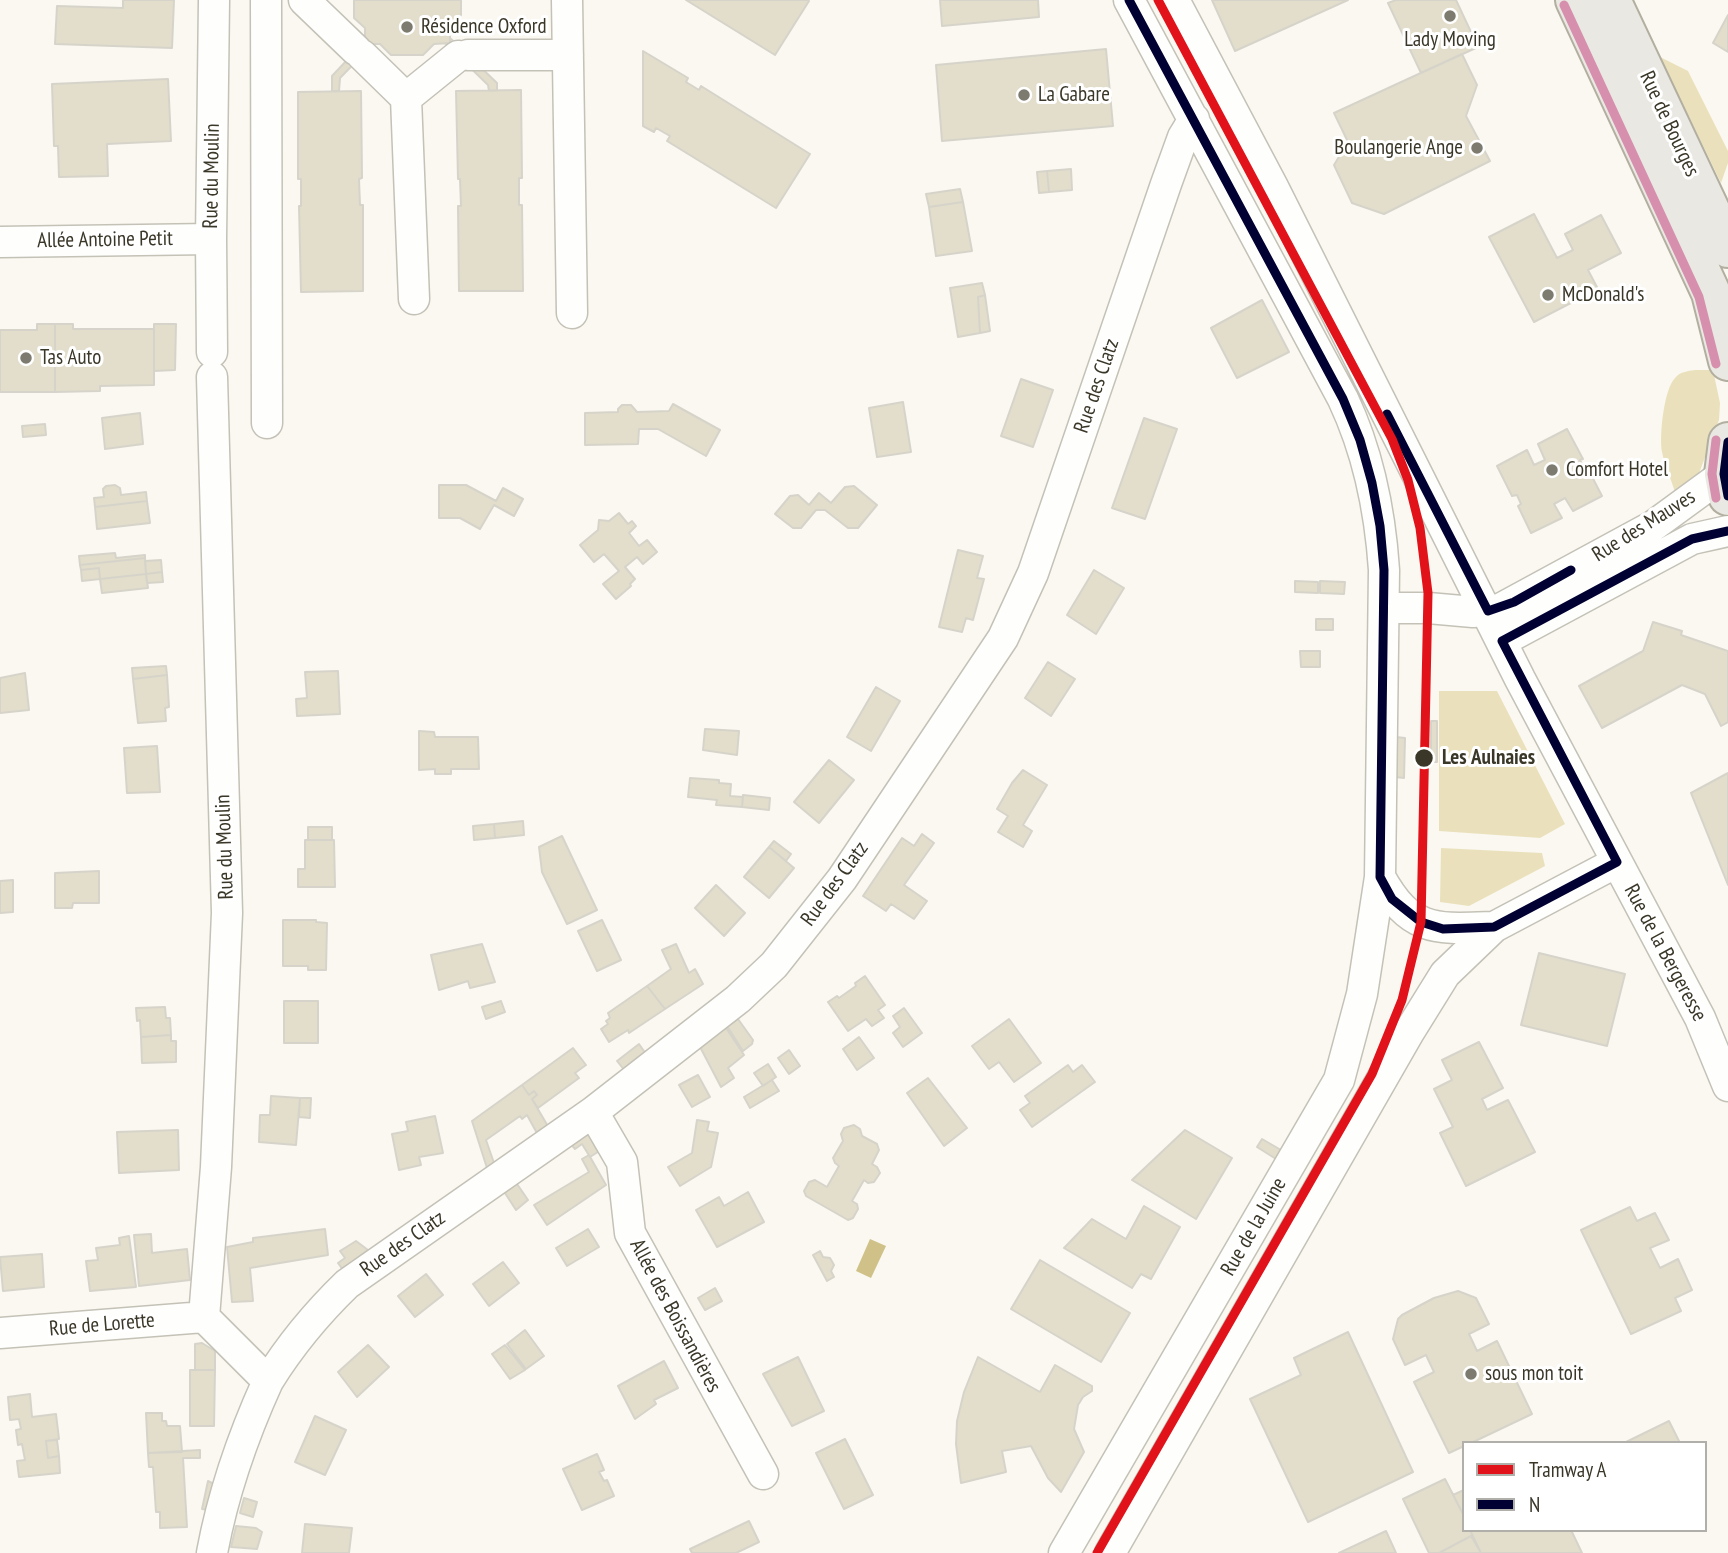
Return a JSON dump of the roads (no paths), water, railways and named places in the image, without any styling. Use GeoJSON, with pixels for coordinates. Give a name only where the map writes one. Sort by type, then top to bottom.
{"type":"FeatureCollection","features":[{"type":"Feature","properties":{"kind":"main road","name":"Rue de Bourges"},"geometry":{"type":"LineString","coordinates":[[1575,0],[1710,293],[1728,361]]}},
{"type":"Feature","properties":{"kind":"main road","name":"Rue de Bourges"},"geometry":{"type":"LineString","coordinates":[[1611,0],[1728,248]]}},
{"type":"Feature","properties":{"kind":"street","name":"Rue du Moulin"},"geometry":{"type":"LineString","coordinates":[[204,1317],[216,1167],[227,913],[212,365],[214,0]]}},
{"type":"Feature","properties":{"kind":"street"},"geometry":{"type":"LineString","coordinates":[[267,423],[266,1],[302,0],[406,97],[414,299]]}},
{"type":"Feature","properties":{"kind":"street"},"geometry":{"type":"LineString","coordinates":[[567,0],[572,313]]}},
{"type":"Feature","properties":{"kind":"street"},"geometry":{"type":"LineString","coordinates":[[1129,0],[1354,422],[1373,481],[1381,523],[1384,608],[1488,611]]}},
{"type":"Feature","properties":{"kind":"street","name":"Rue de la Bergeresse"},"geometry":{"type":"LineString","coordinates":[[1174,0],[1273,187],[1616,862],[1700,1018],[1728,1086]]}},
{"type":"Feature","properties":{"kind":"street"},"geometry":{"type":"LineString","coordinates":[[406,97],[463,55],[568,55]]}},
{"type":"Feature","properties":{"kind":"street","name":"Rue des Clatz"},"geometry":{"type":"LineString","coordinates":[[212,1553],[231,1472],[250,1420],[268,1381],[290,1346],[320,1311],[347,1284],[593,1112],[738,999],[774,965],[842,879],[1003,638],[1033,573],[1166,184],[1183,137],[1194,119]]}},
{"type":"Feature","properties":{"kind":"street","name":"Allée Antoine Petit"},"geometry":{"type":"LineString","coordinates":[[0,242],[211,239]]}},
{"type":"Feature","properties":{"kind":"street","name":"Rue des Mauves"},"geometry":{"type":"LineString","coordinates":[[1488,611],[1514,602],[1653,526],[1726,471]]}},
{"type":"Feature","properties":{"kind":"street","name":"Rue des Mauves"},"geometry":{"type":"LineString","coordinates":[[1502,640],[1692,539],[1728,531]]}},
{"type":"Feature","properties":{"kind":"street","name":"Rue de la Juine"},"geometry":{"type":"LineString","coordinates":[[1064,1553],[1339,1080],[1362,994],[1380,877],[1384,608]]}},
{"type":"Feature","properties":{"kind":"street","name":"Rue de la Juine"},"geometry":{"type":"LineString","coordinates":[[1110,1553],[1444,974],[1494,928],[1616,862]]}},
{"type":"Feature","properties":{"kind":"street","name":"Rue de la Juine"},"geometry":{"type":"LineString","coordinates":[[1380,877],[1392,899],[1421,922],[1443,929],[1494,928]]}},
{"type":"Feature","properties":{"kind":"street","name":"Allée des Boissandières"},"geometry":{"type":"LineString","coordinates":[[593,1112],[622,1162],[630,1233],[763,1474]]}},
{"type":"Feature","properties":{"kind":"street"},"geometry":{"type":"LineString","coordinates":[[204,1317],[268,1381]]}},
{"type":"Feature","properties":{"kind":"street","name":"Rue de Lorette"},"geometry":{"type":"LineString","coordinates":[[0,1333],[204,1317]]}},
{"type":"Feature","properties":{"kind":"tram line","name":"A"},"geometry":{"type":"LineString","coordinates":[[1097,1553],[1372,1074],[1402,1000],[1421,922],[1428,593],[1420,528],[1408,480],[1392,439],[1158,0]]}},
{"type":"Feature","properties":{"kind":"place","name":"Lady Moving"},"geometry":{"type":"Point","coordinates":[1450,16]}},
{"type":"Feature","properties":{"kind":"place","name":"Résidence Oxford"},"geometry":{"type":"Point","coordinates":[407,27]}},
{"type":"Feature","properties":{"kind":"place","name":"La Gabare"},"geometry":{"type":"Point","coordinates":[1024,95]}},
{"type":"Feature","properties":{"kind":"place","name":"Boulangerie Ange"},"geometry":{"type":"Point","coordinates":[1477,148]}},
{"type":"Feature","properties":{"kind":"place","name":"McDonald's"},"geometry":{"type":"Point","coordinates":[1548,295]}},
{"type":"Feature","properties":{"kind":"place","name":"Tas Auto"},"geometry":{"type":"Point","coordinates":[26,358]}},
{"type":"Feature","properties":{"kind":"place","name":"Comfort Hotel"},"geometry":{"type":"Point","coordinates":[1552,470]}},
{"type":"Feature","properties":{"kind":"place","name":"Les Aulnaies"},"geometry":{"type":"Point","coordinates":[1424,758]}},
{"type":"Feature","properties":{"kind":"place","name":"sous mon toit"},"geometry":{"type":"Point","coordinates":[1471,1374]}}]}
